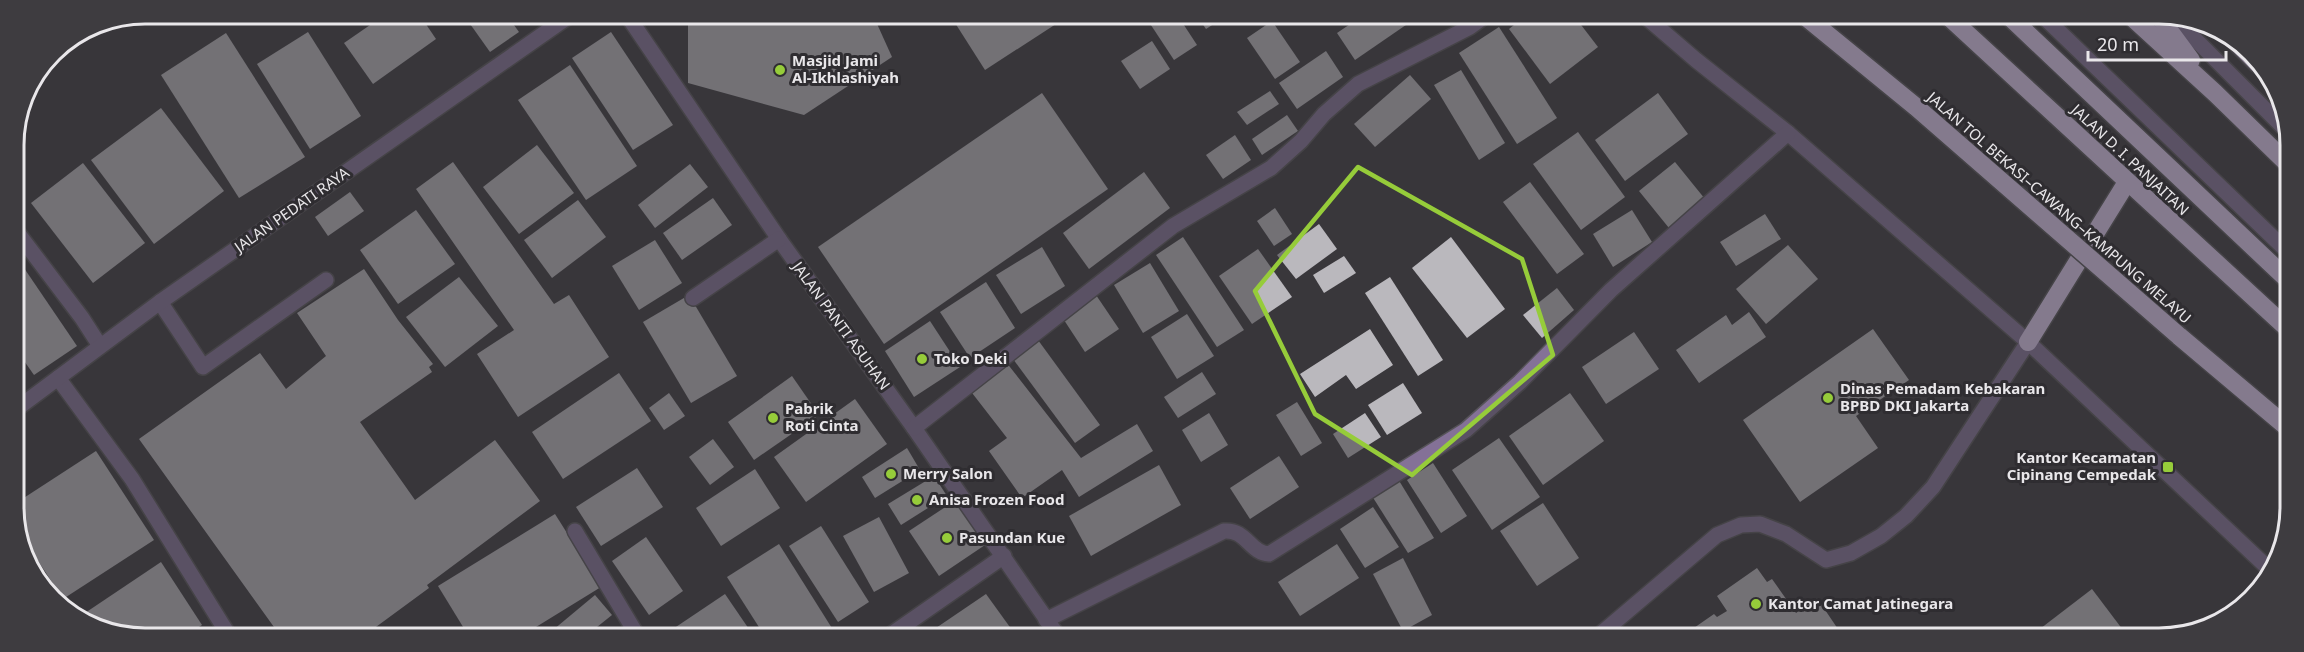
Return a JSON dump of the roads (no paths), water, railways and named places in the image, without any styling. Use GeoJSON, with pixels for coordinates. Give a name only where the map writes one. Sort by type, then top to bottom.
{"type":"FeatureCollection","features":[{"type":"Feature","properties":{"kind":"highway","name":"JALAN TOL BEKASI–CAWANG–KAMPUNG MELAYU"},"geometry":{"type":"LineString","coordinates":[[1815,24],[1916,107],[2280,421]]}},
{"type":"Feature","properties":{"kind":"highway","name":"JALAN D. I. PANJAITAN"},"geometry":{"type":"LineString","coordinates":[[1958,24],[2280,322]]}},
{"type":"Feature","properties":{"kind":"highway"},"geometry":{"type":"LineString","coordinates":[[2017,24],[2280,272]]}},
{"type":"Feature","properties":{"kind":"highway"},"geometry":{"type":"LineString","coordinates":[[2140,24],[2280,156]]}},
{"type":"Feature","properties":{"kind":"highway"},"geometry":{"type":"LineString","coordinates":[[2165,24],[2215,93]]}},
{"type":"Feature","properties":{"kind":"highway"},"geometry":{"type":"LineString","coordinates":[[2028,342],[2127,182]]}},
{"type":"Feature","properties":{"kind":"street","name":"JALAN PEDATI RAYA"},"geometry":{"type":"LineString","coordinates":[[24,403],[160,302],[558,24]]}},
{"type":"Feature","properties":{"kind":"street","name":"JALAN PANTI ASUHAN"},"geometry":{"type":"LineString","coordinates":[[633,24],[778,239],[914,428],[1052,628]]}},
{"type":"Feature","properties":{"kind":"street"},"geometry":{"type":"LineString","coordinates":[[914,428],[1173,226],[1271,168],[1301,141],[1324,114],[1358,84],[1474,24]]}},
{"type":"Feature","properties":{"kind":"street"},"geometry":{"type":"LineString","coordinates":[[1654,24],[1788,134],[2028,342],[2265,565]]}},
{"type":"Feature","properties":{"kind":"street"},"geometry":{"type":"LineString","coordinates":[[2051,24],[2280,244]]}},
{"type":"Feature","properties":{"kind":"street"},"geometry":{"type":"LineString","coordinates":[[2182,26],[2278,122]]}},
{"type":"Feature","properties":{"kind":"street"},"geometry":{"type":"LineString","coordinates":[[1046,620],[1224,531],[1233,530],[1244,536],[1262,554],[1269,554],[1466,430],[1520,382],[1611,290],[1788,134]]}},
{"type":"Feature","properties":{"kind":"street"},"geometry":{"type":"LineString","coordinates":[[693,298],[778,239]]}},
{"type":"Feature","properties":{"kind":"street"},"geometry":{"type":"LineString","coordinates":[[24,241],[100,346]]}},
{"type":"Feature","properties":{"kind":"street"},"geometry":{"type":"LineString","coordinates":[[160,302],[203,367],[326,280]]}},
{"type":"Feature","properties":{"kind":"street"},"geometry":{"type":"LineString","coordinates":[[1608,628],[1717,535],[1741,525],[1760,524],[1786,534],[1826,560],[1851,553],[1881,536],[1906,516],[1933,487],[2028,342]]}},
{"type":"Feature","properties":{"kind":"street"},"geometry":{"type":"LineString","coordinates":[[58,378],[132,479],[224,628]]}},
{"type":"Feature","properties":{"kind":"street"},"geometry":{"type":"LineString","coordinates":[[575,531],[632,628]]}},
{"type":"Feature","properties":{"kind":"street"},"geometry":{"type":"LineString","coordinates":[[900,628],[1004,556]]}},
{"type":"Feature","properties":{"kind":"place","name":"Masjid Jami Al-Ikhlashiyah"},"geometry":{"type":"Point","coordinates":[780,70]}},
{"type":"Feature","properties":{"kind":"place","name":"Toko Deki"},"geometry":{"type":"Point","coordinates":[922,359]}},
{"type":"Feature","properties":{"kind":"place","name":"Dinas Pemadam Kebakaran BPBD DKI Jakarta"},"geometry":{"type":"Point","coordinates":[1828,398]}},
{"type":"Feature","properties":{"kind":"place","name":"Pabrik Roti Cinta"},"geometry":{"type":"Point","coordinates":[773,418]}},
{"type":"Feature","properties":{"kind":"place","name":"Kantor Kecamatan Cipinang Cempedak"},"geometry":{"type":"Point","coordinates":[2168,467]}},
{"type":"Feature","properties":{"kind":"place","name":"Merry Salon"},"geometry":{"type":"Point","coordinates":[891,474]}},
{"type":"Feature","properties":{"kind":"place","name":"Anisa Frozen Food"},"geometry":{"type":"Point","coordinates":[917,500]}},
{"type":"Feature","properties":{"kind":"place","name":"Pasundan Kue"},"geometry":{"type":"Point","coordinates":[947,538]}},
{"type":"Feature","properties":{"kind":"place","name":"Kantor Camat Jatinegara"},"geometry":{"type":"Point","coordinates":[1756,604]}}]}
